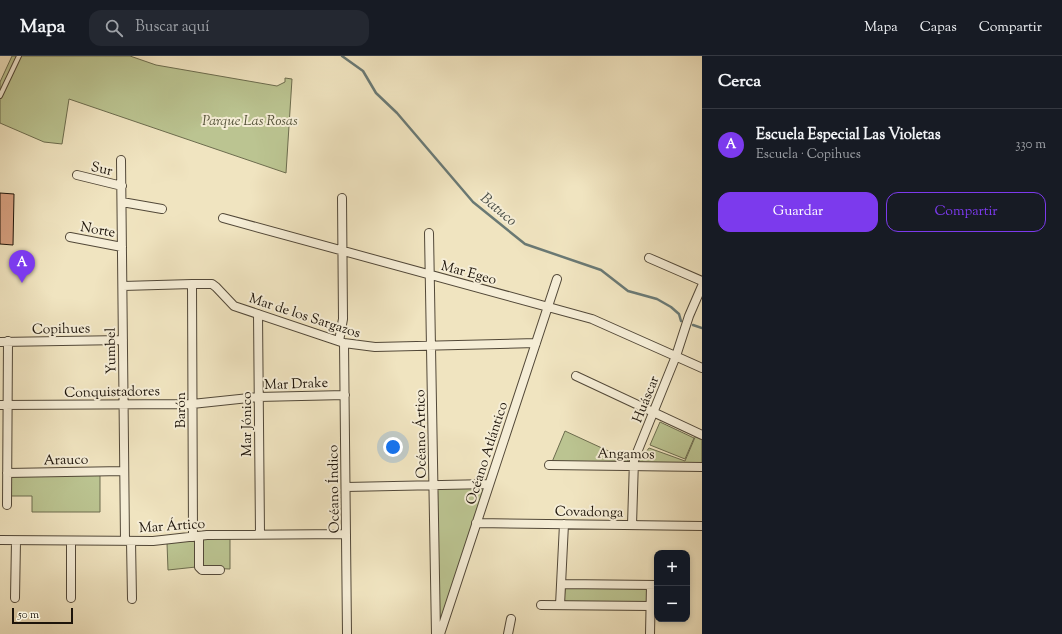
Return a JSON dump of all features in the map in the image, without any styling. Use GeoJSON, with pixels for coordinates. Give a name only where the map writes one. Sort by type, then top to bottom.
{"type":"FeatureCollection","features":[{"type":"Feature","properties":{"kind":"street","name":"Yumbel"},"geometry":{"type":"LineString","coordinates":[[121,160],[124,471],[132,599]]}},
{"type":"Feature","properties":{"kind":"street","name":"Sur"},"geometry":{"type":"LineString","coordinates":[[77,175],[122,186]]}},
{"type":"Feature","properties":{"kind":"street","name":"Océano Índico"},"geometry":{"type":"LineString","coordinates":[[342,198],[342,342],[345,395],[347,634]]}},
{"type":"Feature","properties":{"kind":"street"},"geometry":{"type":"LineString","coordinates":[[122,202],[162,209]]}},
{"type":"Feature","properties":{"kind":"street","name":"Mar Egeo"},"geometry":{"type":"LineString","coordinates":[[223,218],[592,319],[702,368]]}},
{"type":"Feature","properties":{"kind":"street","name":"Océano Ártico"},"geometry":{"type":"LineString","coordinates":[[429,233],[436,634]]}},
{"type":"Feature","properties":{"kind":"street","name":"Norte"},"geometry":{"type":"LineString","coordinates":[[70,237],[122,247]]}},
{"type":"Feature","properties":{"kind":"street"},"geometry":{"type":"LineString","coordinates":[[649,258],[702,281]]}},
{"type":"Feature","properties":{"kind":"street","name":"Océano Atlántico"},"geometry":{"type":"LineString","coordinates":[[440,634],[557,279]]}},
{"type":"Feature","properties":{"kind":"street","name":"Barón"},"geometry":{"type":"LineString","coordinates":[[192,284],[192,404],[196,537],[199,567],[202,570],[220,570]]}},
{"type":"Feature","properties":{"kind":"street","name":"Mar de los Sargazos"},"geometry":{"type":"LineString","coordinates":[[123,286],[212,284],[234,306],[342,342],[375,348],[536,343]]}},
{"type":"Feature","properties":{"kind":"street","name":"Huáscar"},"geometry":{"type":"LineString","coordinates":[[632,525],[634,460],[676,356],[689,316],[702,286]]}},
{"type":"Feature","properties":{"kind":"street","name":"Mar Jónico"},"geometry":{"type":"LineString","coordinates":[[258,314],[260,534]]}},
{"type":"Feature","properties":{"kind":"street","name":"Copihues"},"geometry":{"type":"LineString","coordinates":[[4,341],[123,340]]}},
{"type":"Feature","properties":{"kind":"street"},"geometry":{"type":"LineString","coordinates":[[4,341],[7,505]]}},
{"type":"Feature","properties":{"kind":"street"},"geometry":{"type":"LineString","coordinates":[[576,376],[702,434]]}},
{"type":"Feature","properties":{"kind":"street","name":"Mar Drake"},"geometry":{"type":"LineString","coordinates":[[224,400],[258,397],[345,395]]}},
{"type":"Feature","properties":{"kind":"street","name":"Conquistadores"},"geometry":{"type":"LineString","coordinates":[[4,405],[192,404],[224,400]]}},
{"type":"Feature","properties":{"kind":"street","name":"Angamos"},"geometry":{"type":"LineString","coordinates":[[549,465],[702,467]]}},
{"type":"Feature","properties":{"kind":"street","name":"Arauco"},"geometry":{"type":"LineString","coordinates":[[7,473],[124,471]]}},
{"type":"Feature","properties":{"kind":"street"},"geometry":{"type":"LineString","coordinates":[[346,487],[489,484]]}},
{"type":"Feature","properties":{"kind":"street","name":"Covadonga"},"geometry":{"type":"LineString","coordinates":[[476,522],[702,526]]}},
{"type":"Feature","properties":{"kind":"street"},"geometry":{"type":"LineString","coordinates":[[560,605],[564,524]]}},
{"type":"Feature","properties":{"kind":"street","name":"Mar Ártico"},"geometry":{"type":"LineString","coordinates":[[0,540],[153,541],[207,535],[346,534]]}},
{"type":"Feature","properties":{"kind":"street"},"geometry":{"type":"LineString","coordinates":[[15,598],[16,541]]}},
{"type":"Feature","properties":{"kind":"street"},"geometry":{"type":"LineString","coordinates":[[71,541],[71,598]]}},
{"type":"Feature","properties":{"kind":"street"},"geometry":{"type":"LineString","coordinates":[[561,584],[654,585],[651,606],[650,634]]}},
{"type":"Feature","properties":{"kind":"street"},"geometry":{"type":"LineString","coordinates":[[541,605],[651,606]]}},
{"type":"Feature","properties":{"kind":"street"},"geometry":{"type":"LineString","coordinates":[[508,634],[511,619]]}},
{"type":"Feature","properties":{"kind":"lane"},"geometry":{"type":"LineString","coordinates":[[0,96],[19,56]]}},
{"type":"Feature","properties":{"kind":"green space","name":"Parque Las Rosas"},"geometry":{"type":"Polygon","coordinates":[[[12,56],[130,56],[156,65],[277,86],[285,82],[285,78],[292,79],[286,173],[69,99],[62,144],[44,142],[0,123],[0,82],[12,56]]]}},
{"type":"Feature","properties":{"kind":"green space"},"geometry":{"type":"Polygon","coordinates":[[[660,422],[694,438],[685,459],[650,445],[660,422]]]}},
{"type":"Feature","properties":{"kind":"green space"},"geometry":{"type":"Polygon","coordinates":[[[565,431],[630,461],[552,462],[565,431]]]}},
{"type":"Feature","properties":{"kind":"green space"},"geometry":{"type":"Polygon","coordinates":[[[696,435],[702,438],[702,465],[637,464],[649,448],[685,461],[696,435]]]}},
{"type":"Feature","properties":{"kind":"green space"},"geometry":{"type":"Polygon","coordinates":[[[100,474],[100,512],[32,512],[32,496],[10,496],[9,475],[100,474]]]}},
{"type":"Feature","properties":{"kind":"green space"},"geometry":{"type":"Polygon","coordinates":[[[436,487],[485,488],[438,632],[436,487]]]}},
{"type":"Feature","properties":{"kind":"green space"},"geometry":{"type":"Polygon","coordinates":[[[197,539],[196,567],[168,570],[167,543],[197,539]]]}},
{"type":"Feature","properties":{"kind":"green space"},"geometry":{"type":"Polygon","coordinates":[[[201,539],[230,539],[230,569],[204,568],[202,566],[201,539]]]}},
{"type":"Feature","properties":{"kind":"green space"},"geometry":{"type":"Polygon","coordinates":[[[565,587],[649,589],[648,603],[564,603],[565,587]]]}},
{"type":"Feature","properties":{"kind":"building"},"geometry":{"type":"Polygon","coordinates":[[[0,193],[14,194],[13,245],[0,244],[0,193]]]}},
{"type":"Feature","properties":{"kind":"waterway","name":"Batuco"},"geometry":{"type":"LineString","coordinates":[[342,56],[363,71],[376,93],[397,113],[473,202],[525,244],[601,270],[628,291],[657,299],[671,307],[679,314],[681,321]]}},
{"type":"Feature","properties":{"kind":"waterway","name":"Batuco"},"geometry":{"type":"LineString","coordinates":[[693,325],[702,328]]}},
{"type":"Feature","properties":{"kind":"place","name":"Escuela Especial Las Violetas"},"geometry":{"type":"Point","coordinates":[22,283]}}]}
